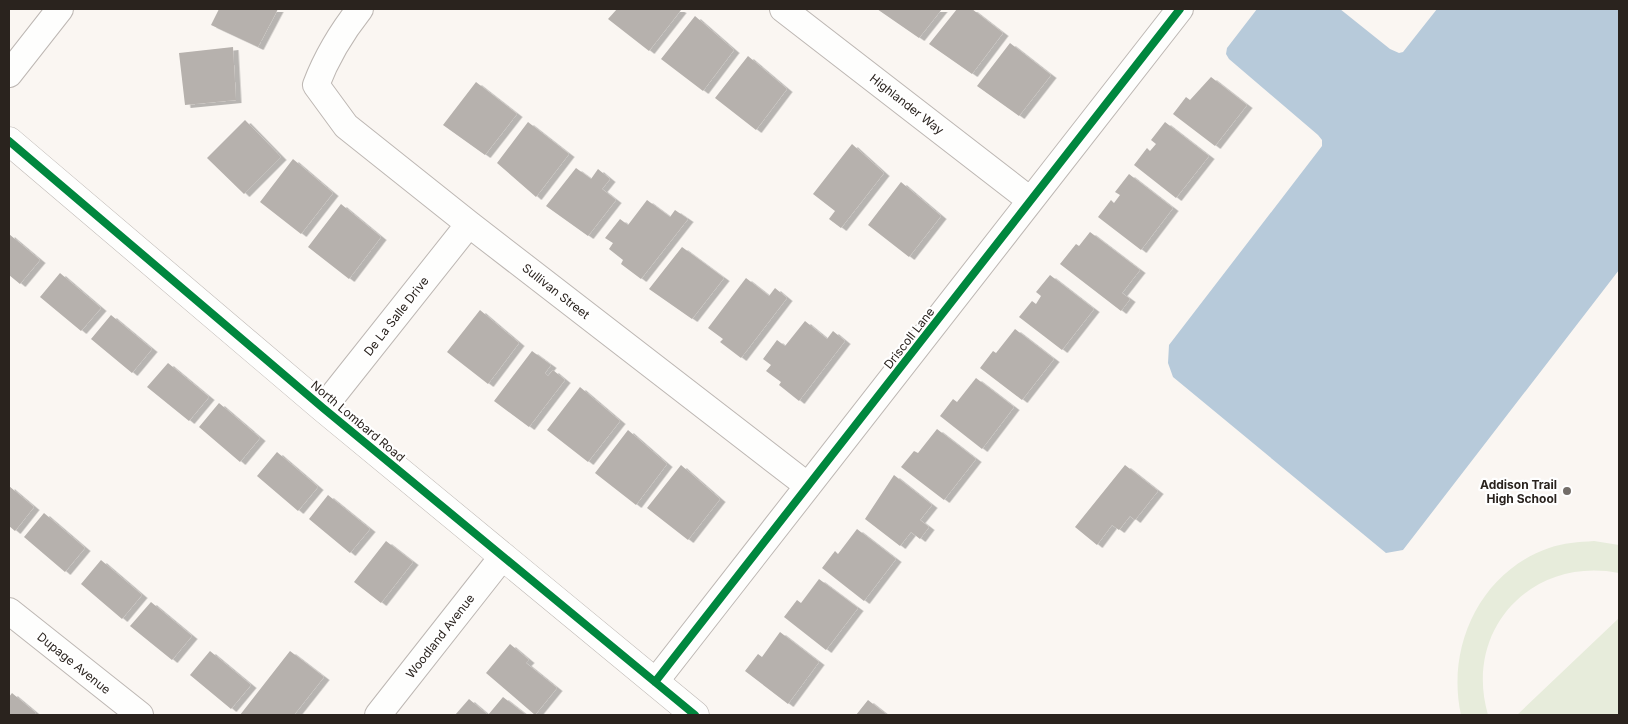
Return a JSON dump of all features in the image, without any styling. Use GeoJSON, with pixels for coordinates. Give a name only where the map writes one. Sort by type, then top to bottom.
{"type":"FeatureCollection","features":[{"type":"Feature","properties":{"kind":"street"},"geometry":{"type":"LineString","coordinates":[[9,74],[60,9]]}},
{"type":"Feature","properties":{"kind":"street","name":"Sullivan Street"},"geometry":{"type":"LineString","coordinates":[[360,9],[340,34],[327,58],[316,85],[346,126],[469,224],[808,486]]}},
{"type":"Feature","properties":{"kind":"street","name":"Highlander Way"},"geometry":{"type":"LineString","coordinates":[[783,9],[1030,200]]}},
{"type":"Feature","properties":{"kind":"street","name":"Driscoll Lane"},"geometry":{"type":"LineString","coordinates":[[655,682],[1180,9]]}},
{"type":"Feature","properties":{"kind":"street","name":"North Lombard Road"},"geometry":{"type":"LineString","coordinates":[[9,141],[323,408],[695,715]]}},
{"type":"Feature","properties":{"kind":"street","name":"De La Salle Drive"},"geometry":{"type":"LineString","coordinates":[[323,408],[469,224]]}},
{"type":"Feature","properties":{"kind":"street","name":"Woodland Avenue"},"geometry":{"type":"LineString","coordinates":[[378,715],[503,556]]}},
{"type":"Feature","properties":{"kind":"street","name":"Dupage Avenue"},"geometry":{"type":"LineString","coordinates":[[9,611],[140,715]]}},
{"type":"Feature","properties":{"kind":"green space"},"geometry":{"type":"Polygon","coordinates":[[[1594,541],[1619,545],[1619,573],[1587,571],[1558,576],[1533,588],[1512,605],[1496,628],[1486,654],[1483,684],[1488,715],[1461,715],[1458,689],[1459,664],[1464,639],[1474,615],[1487,593],[1504,575],[1525,559],[1554,546],[1594,541]]]}},
{"type":"Feature","properties":{"kind":"green space"},"geometry":{"type":"Polygon","coordinates":[[[1619,618],[1619,715],[1517,715],[1619,618]]]}},
{"type":"Feature","properties":{"kind":"water"},"geometry":{"type":"Polygon","coordinates":[[[1257,9],[1340,9],[1390,49],[1399,53],[1403,52],[1437,9],[1619,9],[1619,270],[1403,550],[1386,553],[1173,377],[1168,363],[1169,345],[1322,146],[1322,140],[1318,135],[1229,59],[1226,54],[1227,48],[1257,9]]]}},
{"type":"Feature","properties":{"kind":"building"},"geometry":{"type":"Polygon","coordinates":[[[219,9],[278,9],[258,47],[211,25],[219,9]]]}},
{"type":"Feature","properties":{"kind":"building"},"geometry":{"type":"Polygon","coordinates":[[[617,9],[681,10],[649,51],[608,19],[617,9]]]}},
{"type":"Feature","properties":{"kind":"building"},"geometry":{"type":"Polygon","coordinates":[[[877,9],[942,9],[919,38],[877,9]]]}},
{"type":"Feature","properties":{"kind":"building"},"geometry":{"type":"Polygon","coordinates":[[[957,9],[972,9],[1003,33],[972,74],[929,44],[957,9]]]}},
{"type":"Feature","properties":{"kind":"building"},"geometry":{"type":"Polygon","coordinates":[[[695,16],[734,50],[703,91],[661,59],[695,16]]]}},
{"type":"Feature","properties":{"kind":"building"},"geometry":{"type":"Polygon","coordinates":[[[1010,43],[1051,75],[1019,116],[977,86],[1010,43]]]}},
{"type":"Feature","properties":{"kind":"building"},"geometry":{"type":"Polygon","coordinates":[[[233,47],[236,100],[185,105],[179,53],[233,47]]]}},
{"type":"Feature","properties":{"kind":"building"},"geometry":{"type":"Polygon","coordinates":[[[748,56],[787,89],[756,130],[715,98],[748,56]]]}},
{"type":"Feature","properties":{"kind":"building"},"geometry":{"type":"Polygon","coordinates":[[[1211,77],[1247,105],[1215,146],[1173,114],[1186,97],[1190,100],[1211,77]]]}},
{"type":"Feature","properties":{"kind":"building"},"geometry":{"type":"Polygon","coordinates":[[[476,82],[517,114],[485,155],[443,125],[476,82]]]}},
{"type":"Feature","properties":{"kind":"building"},"geometry":{"type":"Polygon","coordinates":[[[245,120],[281,157],[244,194],[207,158],[245,120]]]}},
{"type":"Feature","properties":{"kind":"building"},"geometry":{"type":"Polygon","coordinates":[[[528,122],[569,154],[536,197],[497,163],[528,122]]]}},
{"type":"Feature","properties":{"kind":"building"},"geometry":{"type":"Polygon","coordinates":[[[1165,122],[1209,156],[1176,198],[1134,165],[1147,148],[1150,151],[1156,144],[1151,140],[1165,122]]]}},
{"type":"Feature","properties":{"kind":"building"},"geometry":{"type":"Polygon","coordinates":[[[852,144],[884,173],[841,228],[829,219],[835,211],[813,194],[852,144]]]}},
{"type":"Feature","properties":{"kind":"building"},"geometry":{"type":"Polygon","coordinates":[[[293,159],[333,193],[301,234],[260,202],[293,159]]]}},
{"type":"Feature","properties":{"kind":"building"},"geometry":{"type":"Polygon","coordinates":[[[576,168],[591,179],[598,169],[610,179],[602,189],[616,200],[588,236],[546,206],[576,168]]]}},
{"type":"Feature","properties":{"kind":"building"},"geometry":{"type":"Polygon","coordinates":[[[1129,174],[1173,208],[1141,250],[1098,217],[1111,200],[1114,203],[1120,195],[1115,192],[1129,174]]]}},
{"type":"Feature","properties":{"kind":"building"},"geometry":{"type":"Polygon","coordinates":[[[901,182],[941,216],[909,257],[868,225],[901,182]]]}},
{"type":"Feature","properties":{"kind":"building"},"geometry":{"type":"Polygon","coordinates":[[[647,200],[670,217],[675,210],[688,219],[641,279],[621,264],[623,260],[609,249],[613,243],[605,238],[620,219],[628,225],[647,200]]]}},
{"type":"Feature","properties":{"kind":"building"},"geometry":{"type":"Polygon","coordinates":[[[341,204],[381,237],[349,279],[308,247],[341,204]]]}},
{"type":"Feature","properties":{"kind":"building"},"geometry":{"type":"Polygon","coordinates":[[[1090,232],[1140,270],[1122,293],[1130,299],[1121,311],[1060,264],[1076,244],[1079,246],[1090,232]]]}},
{"type":"Feature","properties":{"kind":"building"},"geometry":{"type":"Polygon","coordinates":[[[9,234],[40,260],[20,284],[9,275],[9,234]]]}},
{"type":"Feature","properties":{"kind":"building"},"geometry":{"type":"Polygon","coordinates":[[[682,247],[724,278],[692,319],[649,289],[682,247]]]}},
{"type":"Feature","properties":{"kind":"building"},"geometry":{"type":"Polygon","coordinates":[[[60,273],[101,308],[81,331],[40,297],[60,273]]]}},
{"type":"Feature","properties":{"kind":"building"},"geometry":{"type":"Polygon","coordinates":[[[1050,275],[1094,309],[1062,350],[1019,317],[1032,301],[1036,304],[1041,296],[1036,292],[1050,275]]]}},
{"type":"Feature","properties":{"kind":"building"},"geometry":{"type":"Polygon","coordinates":[[[746,278],[769,296],[775,288],[787,298],[741,358],[720,342],[723,339],[708,328],[746,278]]]}},
{"type":"Feature","properties":{"kind":"building"},"geometry":{"type":"Polygon","coordinates":[[[480,310],[519,343],[488,384],[447,352],[480,310]]]}},
{"type":"Feature","properties":{"kind":"building"},"geometry":{"type":"Polygon","coordinates":[[[111,315],[152,349],[132,373],[91,339],[111,315]]]}},
{"type":"Feature","properties":{"kind":"building"},"geometry":{"type":"Polygon","coordinates":[[[805,321],[827,339],[833,331],[845,341],[799,401],[779,385],[781,382],[766,371],[771,365],[763,359],[777,340],[785,346],[805,321]]]}},
{"type":"Feature","properties":{"kind":"building"},"geometry":{"type":"Polygon","coordinates":[[[1015,329],[1054,359],[1022,400],[980,368],[993,351],[996,353],[1015,329]]]}},
{"type":"Feature","properties":{"kind":"building"},"geometry":{"type":"Polygon","coordinates":[[[532,351],[551,365],[545,373],[548,376],[553,370],[565,380],[529,427],[494,401],[532,351]]]}},
{"type":"Feature","properties":{"kind":"building"},"geometry":{"type":"Polygon","coordinates":[[[168,363],[209,397],[189,421],[147,387],[168,363]]]}},
{"type":"Feature","properties":{"kind":"building"},"geometry":{"type":"Polygon","coordinates":[[[976,378],[1014,407],[982,449],[940,416],[953,399],[957,402],[976,378]]]}},
{"type":"Feature","properties":{"kind":"building"},"geometry":{"type":"Polygon","coordinates":[[[580,387],[620,421],[588,462],[547,430],[580,387]]]}},
{"type":"Feature","properties":{"kind":"building"},"geometry":{"type":"Polygon","coordinates":[[[219,403],[260,438],[240,462],[199,427],[219,403]]]}},
{"type":"Feature","properties":{"kind":"building"},"geometry":{"type":"Polygon","coordinates":[[[937,429],[976,459],[944,500],[901,467],[914,451],[918,453],[937,429]]]}},
{"type":"Feature","properties":{"kind":"building"},"geometry":{"type":"Polygon","coordinates":[[[628,430],[667,464],[636,505],[595,473],[628,430]]]}},
{"type":"Feature","properties":{"kind":"building"},"geometry":{"type":"Polygon","coordinates":[[[277,452],[318,487],[298,511],[257,476],[277,452]]]}},
{"type":"Feature","properties":{"kind":"building"},"geometry":{"type":"Polygon","coordinates":[[[681,465],[720,499],[688,540],[647,508],[681,465]]]}},
{"type":"Feature","properties":{"kind":"building"},"geometry":{"type":"Polygon","coordinates":[[[1125,465],[1158,491],[1135,520],[1130,516],[1119,530],[1112,525],[1097,545],[1075,527],[1125,465]]]}},
{"type":"Feature","properties":{"kind":"building"},"geometry":{"type":"Polygon","coordinates":[[[894,475],[932,505],[920,520],[929,527],[920,539],[911,532],[900,546],[865,519],[894,475]]]}},
{"type":"Feature","properties":{"kind":"building"},"geometry":{"type":"Polygon","coordinates":[[[9,486],[34,507],[15,531],[9,526],[9,486]]]}},
{"type":"Feature","properties":{"kind":"building"},"geometry":{"type":"Polygon","coordinates":[[[328,495],[370,529],[350,553],[309,519],[328,495]]]}},
{"type":"Feature","properties":{"kind":"building"},"geometry":{"type":"Polygon","coordinates":[[[44,513],[85,548],[65,572],[24,537],[44,513]]]}},
{"type":"Feature","properties":{"kind":"building"},"geometry":{"type":"Polygon","coordinates":[[[857,529],[896,559],[864,601],[822,568],[835,551],[838,554],[857,529]]]}},
{"type":"Feature","properties":{"kind":"building"},"geometry":{"type":"Polygon","coordinates":[[[386,541],[413,562],[381,603],[354,582],[386,541]]]}},
{"type":"Feature","properties":{"kind":"building"},"geometry":{"type":"Polygon","coordinates":[[[101,560],[142,595],[122,619],[81,584],[101,560]]]}},
{"type":"Feature","properties":{"kind":"building"},"geometry":{"type":"Polygon","coordinates":[[[819,579],[858,608],[826,650],[784,617],[797,600],[801,603],[819,579]]]}},
{"type":"Feature","properties":{"kind":"building"},"geometry":{"type":"Polygon","coordinates":[[[151,602],[192,636],[172,660],[130,626],[151,602]]]}},
{"type":"Feature","properties":{"kind":"building"},"geometry":{"type":"Polygon","coordinates":[[[780,632],[819,662],[788,704],[745,671],[758,654],[762,657],[780,632]]]}},
{"type":"Feature","properties":{"kind":"building"},"geometry":{"type":"Polygon","coordinates":[[[510,644],[529,660],[526,663],[557,688],[535,715],[486,673],[510,644]]]}},
{"type":"Feature","properties":{"kind":"building"},"geometry":{"type":"Polygon","coordinates":[[[210,651],[251,685],[231,709],[190,675],[210,651]]]}},
{"type":"Feature","properties":{"kind":"building"},"geometry":{"type":"Polygon","coordinates":[[[290,651],[324,677],[294,715],[240,715],[290,651]]]}},
{"type":"Feature","properties":{"kind":"building"},"geometry":{"type":"Polygon","coordinates":[[[12,693],[36,713],[34,715],[9,715],[9,697],[12,693]]]}},
{"type":"Feature","properties":{"kind":"building"},"geometry":{"type":"Polygon","coordinates":[[[503,697],[526,715],[488,715],[503,697]]]}},
{"type":"Feature","properties":{"kind":"building"},"geometry":{"type":"Polygon","coordinates":[[[469,699],[488,715],[455,715],[469,699]]]}},
{"type":"Feature","properties":{"kind":"building"},"geometry":{"type":"Polygon","coordinates":[[[868,700],[887,715],[856,715],[868,700]]]}},
{"type":"Feature","properties":{"kind":"cycle path"},"geometry":{"type":"LineString","coordinates":[[655,682],[1180,9]]}},
{"type":"Feature","properties":{"kind":"cycle path"},"geometry":{"type":"LineString","coordinates":[[9,141],[323,408],[695,715]]}},
{"type":"Feature","properties":{"kind":"place","name":"Addison Trail High School"},"geometry":{"type":"Point","coordinates":[1567,491]}}]}
